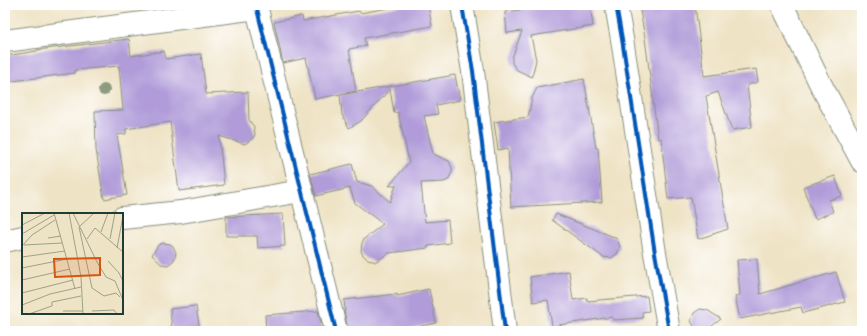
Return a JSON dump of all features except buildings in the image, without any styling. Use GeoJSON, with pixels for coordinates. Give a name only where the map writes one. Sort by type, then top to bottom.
{"type":"FeatureCollection","features":[{"type":"Feature","properties":{"kind":"street"},"geometry":{"type":"LineString","coordinates":[[462,5],[473,71],[505,331]]}},
{"type":"Feature","properties":{"kind":"street"},"geometry":{"type":"LineString","coordinates":[[616,5],[655,253],[669,331]]}},
{"type":"Feature","properties":{"kind":"street"},"geometry":{"type":"LineString","coordinates":[[782,5],[822,87],[862,161]]}},
{"type":"Feature","properties":{"kind":"street"},"geometry":{"type":"LineString","coordinates":[[5,41],[257,7],[336,331]]}},
{"type":"Feature","properties":{"kind":"street"},"geometry":{"type":"LineString","coordinates":[[123,218],[181,212],[301,191]]}},
{"type":"Feature","properties":{"kind":"street"},"geometry":{"type":"LineString","coordinates":[[5,241],[22,237]]}},
{"type":"Feature","properties":{"kind":"cycle path"},"geometry":{"type":"LineString","coordinates":[[256,5],[336,331]]}},
{"type":"Feature","properties":{"kind":"cycle path"},"geometry":{"type":"LineString","coordinates":[[462,5],[473,71],[505,331]]}},
{"type":"Feature","properties":{"kind":"cycle path"},"geometry":{"type":"LineString","coordinates":[[616,5],[655,253],[669,331]]}}]}
